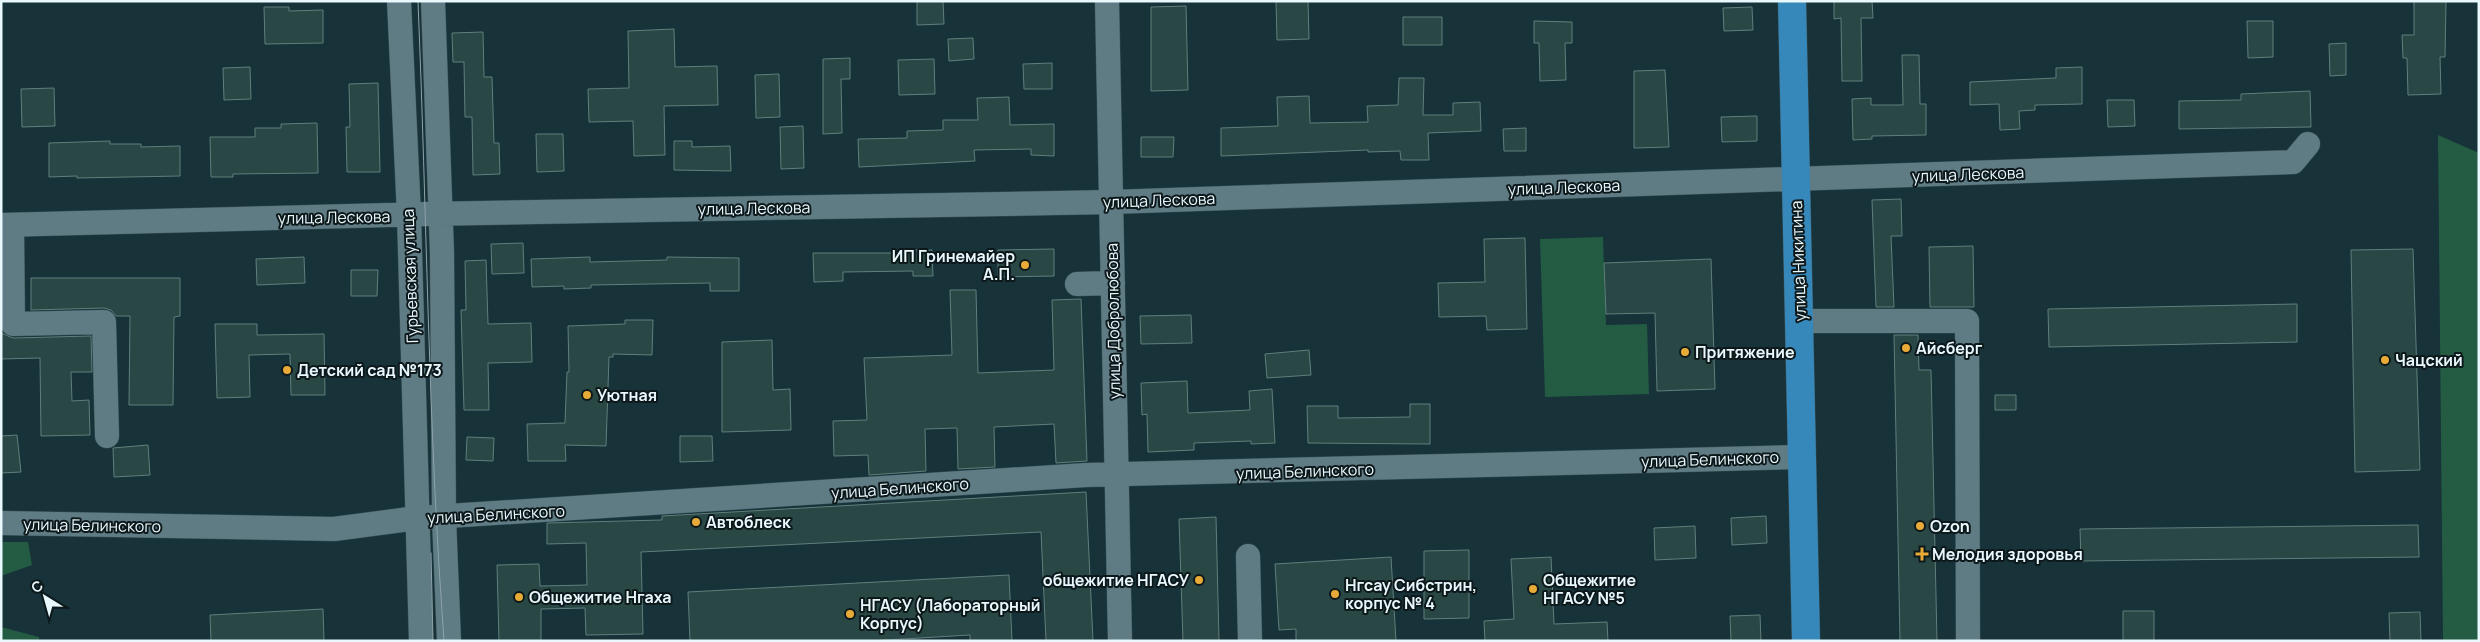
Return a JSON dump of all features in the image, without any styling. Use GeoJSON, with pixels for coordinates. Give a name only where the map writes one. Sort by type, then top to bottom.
{"type":"FeatureCollection","features":[{"type":"Feature","properties":{"kind":"main road","name":"улица Никитина"},"geometry":{"type":"LineString","coordinates":[[1792,1],[1800,321],[1800,457],[1806,641]]}},
{"type":"Feature","properties":{"kind":"street","name":"Гурьевская улица"},"geometry":{"type":"LineString","coordinates":[[400,1],[409,215],[421,641]]}},
{"type":"Feature","properties":{"kind":"street"},"geometry":{"type":"LineString","coordinates":[[433,1],[441,214],[444,518],[449,641]]}},
{"type":"Feature","properties":{"kind":"street","name":"улица Добролюбова"},"geometry":{"type":"LineString","coordinates":[[1107,1],[1120,641]]}},
{"type":"Feature","properties":{"kind":"street","name":"улица Лескова"},"geometry":{"type":"LineString","coordinates":[[7,225],[441,214],[1111,202],[1796,180],[2293,162],[2308,144]]}},
{"type":"Feature","properties":{"kind":"street"},"geometry":{"type":"LineString","coordinates":[[7,225],[13,324],[104,322],[107,436]]}},
{"type":"Feature","properties":{"kind":"street"},"geometry":{"type":"LineString","coordinates":[[1077,284],[1113,283]]}},
{"type":"Feature","properties":{"kind":"street"},"geometry":{"type":"LineString","coordinates":[[1800,321],[1967,321],[1968,641]]}},
{"type":"Feature","properties":{"kind":"street","name":"улица Белинского"},"geometry":{"type":"LineString","coordinates":[[1,523],[334,529],[417,518],[444,518],[1086,475],[1117,476],[1800,457]]}},
{"type":"Feature","properties":{"kind":"street"},"geometry":{"type":"LineString","coordinates":[[1248,556],[1250,641]]}},
{"type":"Feature","properties":{"kind":"green space"},"geometry":{"type":"Polygon","coordinates":[[[2438,135],[2479,153],[2479,641],[2443,641],[2438,135]]]}},
{"type":"Feature","properties":{"kind":"green space"},"geometry":{"type":"Polygon","coordinates":[[[1603,237],[1606,325],[1647,324],[1649,394],[1545,397],[1540,239],[1603,237]]]}},
{"type":"Feature","properties":{"kind":"green space"},"geometry":{"type":"Polygon","coordinates":[[[1,542],[28,542],[32,565],[1,576],[1,542]]]}},
{"type":"Feature","properties":{"kind":"green space"},"geometry":{"type":"Polygon","coordinates":[[[1,627],[39,637],[39,641],[1,641],[1,627]]]}},
{"type":"Feature","properties":{"kind":"building"},"geometry":{"type":"Polygon","coordinates":[[[917,1],[943,1],[944,24],[917,25],[917,1]]]}},
{"type":"Feature","properties":{"kind":"building"},"geometry":{"type":"Polygon","coordinates":[[[1276,1],[1308,1],[1309,39],[1277,40],[1276,1]]]}},
{"type":"Feature","properties":{"kind":"building"},"geometry":{"type":"Polygon","coordinates":[[[1834,1],[1872,1],[1873,18],[1861,18],[1862,81],[1842,81],[1841,18],[1834,19],[1834,1]]]}},
{"type":"Feature","properties":{"kind":"building"},"geometry":{"type":"Polygon","coordinates":[[[2414,1],[2446,1],[2445,57],[2440,57],[2441,94],[2408,95],[2407,58],[2403,58],[2402,35],[2414,35],[2414,1]]]}},
{"type":"Feature","properties":{"kind":"building"},"geometry":{"type":"Polygon","coordinates":[[[1186,6],[1188,90],[1151,91],[1151,7],[1186,6]]]}},
{"type":"Feature","properties":{"kind":"building"},"geometry":{"type":"Polygon","coordinates":[[[264,7],[289,7],[289,11],[323,10],[323,43],[265,44],[264,7]]]}},
{"type":"Feature","properties":{"kind":"building"},"geometry":{"type":"Polygon","coordinates":[[[1752,7],[1753,30],[1724,31],[1723,8],[1752,7]]]}},
{"type":"Feature","properties":{"kind":"building"},"geometry":{"type":"Polygon","coordinates":[[[1403,17],[1442,17],[1442,45],[1403,45],[1403,17]]]}},
{"type":"Feature","properties":{"kind":"building"},"geometry":{"type":"Polygon","coordinates":[[[1534,21],[1572,22],[1572,43],[1565,43],[1566,80],[1540,81],[1539,43],[1534,43],[1534,21]]]}},
{"type":"Feature","properties":{"kind":"building"},"geometry":{"type":"Polygon","coordinates":[[[2247,21],[2273,21],[2273,57],[2248,58],[2247,21]]]}},
{"type":"Feature","properties":{"kind":"building"},"geometry":{"type":"Polygon","coordinates":[[[674,29],[675,67],[717,66],[718,105],[664,106],[665,155],[634,156],[633,121],[589,122],[588,89],[629,88],[628,31],[674,29]]]}},
{"type":"Feature","properties":{"kind":"building"},"geometry":{"type":"Polygon","coordinates":[[[483,32],[484,77],[492,77],[494,143],[499,143],[500,174],[473,175],[472,117],[465,117],[464,62],[453,62],[452,33],[483,32]]]}},
{"type":"Feature","properties":{"kind":"building"},"geometry":{"type":"Polygon","coordinates":[[[973,38],[974,59],[949,61],[948,39],[973,38]]]}},
{"type":"Feature","properties":{"kind":"building"},"geometry":{"type":"Polygon","coordinates":[[[2346,43],[2346,75],[2330,76],[2329,44],[2346,43]]]}},
{"type":"Feature","properties":{"kind":"building"},"geometry":{"type":"Polygon","coordinates":[[[1902,55],[1919,55],[1920,104],[1926,104],[1926,135],[1872,136],[1872,139],[1853,140],[1852,99],[1871,98],[1871,105],[1903,105],[1902,55]]]}},
{"type":"Feature","properties":{"kind":"building"},"geometry":{"type":"Polygon","coordinates":[[[850,58],[850,79],[841,79],[842,133],[823,134],[823,59],[850,58]]]}},
{"type":"Feature","properties":{"kind":"building"},"geometry":{"type":"Polygon","coordinates":[[[934,59],[935,94],[899,95],[898,60],[934,59]]]}},
{"type":"Feature","properties":{"kind":"building"},"geometry":{"type":"Polygon","coordinates":[[[1052,63],[1052,89],[1024,89],[1023,64],[1052,63]]]}},
{"type":"Feature","properties":{"kind":"building"},"geometry":{"type":"Polygon","coordinates":[[[250,67],[251,99],[224,100],[223,68],[250,67]]]}},
{"type":"Feature","properties":{"kind":"building"},"geometry":{"type":"Polygon","coordinates":[[[2082,67],[2082,104],[2035,105],[2035,110],[2019,111],[2020,129],[2000,130],[1999,104],[1970,105],[1970,82],[2056,78],[2056,68],[2082,67]]]}},
{"type":"Feature","properties":{"kind":"building"},"geometry":{"type":"Polygon","coordinates":[[[1665,70],[1669,147],[1634,148],[1634,71],[1665,70]]]}},
{"type":"Feature","properties":{"kind":"building"},"geometry":{"type":"Polygon","coordinates":[[[779,74],[780,117],[756,118],[755,75],[779,74]]]}},
{"type":"Feature","properties":{"kind":"building"},"geometry":{"type":"Polygon","coordinates":[[[1399,78],[1424,78],[1423,115],[1453,115],[1453,103],[1480,102],[1481,131],[1428,133],[1429,160],[1401,160],[1400,151],[1368,152],[1368,150],[1221,156],[1221,128],[1278,126],[1277,97],[1309,96],[1310,123],[1368,122],[1367,106],[1398,105],[1399,78]]]}},
{"type":"Feature","properties":{"kind":"building"},"geometry":{"type":"Polygon","coordinates":[[[378,83],[380,172],[347,172],[346,127],[350,127],[349,84],[378,83]]]}},
{"type":"Feature","properties":{"kind":"building"},"geometry":{"type":"Polygon","coordinates":[[[54,88],[55,126],[22,127],[21,89],[54,88]]]}},
{"type":"Feature","properties":{"kind":"building"},"geometry":{"type":"Polygon","coordinates":[[[2310,91],[2311,127],[2179,129],[2179,101],[2241,100],[2241,94],[2310,91]]]}},
{"type":"Feature","properties":{"kind":"building"},"geometry":{"type":"Polygon","coordinates":[[[1009,97],[1010,125],[1054,124],[1054,156],[1031,155],[1031,149],[974,150],[975,161],[859,167],[858,139],[907,138],[907,131],[943,130],[943,120],[978,120],[977,98],[1009,97]]]}},
{"type":"Feature","properties":{"kind":"building"},"geometry":{"type":"Polygon","coordinates":[[[2107,100],[2134,100],[2135,126],[2108,127],[2107,100]]]}},
{"type":"Feature","properties":{"kind":"building"},"geometry":{"type":"Polygon","coordinates":[[[1757,116],[1757,141],[1722,142],[1721,117],[1757,116]]]}},
{"type":"Feature","properties":{"kind":"building"},"geometry":{"type":"Polygon","coordinates":[[[317,123],[318,173],[233,174],[233,177],[211,177],[210,137],[255,137],[255,128],[281,128],[281,124],[317,123]]]}},
{"type":"Feature","properties":{"kind":"building"},"geometry":{"type":"Polygon","coordinates":[[[803,126],[804,168],[781,169],[780,127],[803,126]]]}},
{"type":"Feature","properties":{"kind":"building"},"geometry":{"type":"Polygon","coordinates":[[[1526,128],[1526,151],[1504,151],[1503,129],[1526,128]]]}},
{"type":"Feature","properties":{"kind":"building"},"geometry":{"type":"Polygon","coordinates":[[[536,134],[563,134],[564,171],[537,172],[536,134]]]}},
{"type":"Feature","properties":{"kind":"building"},"geometry":{"type":"Polygon","coordinates":[[[1141,137],[1174,137],[1173,157],[1141,157],[1141,137]]]}},
{"type":"Feature","properties":{"kind":"building"},"geometry":{"type":"Polygon","coordinates":[[[110,141],[110,144],[141,144],[141,147],[180,146],[180,176],[49,177],[49,143],[110,141]]]}},
{"type":"Feature","properties":{"kind":"building"},"geometry":{"type":"Polygon","coordinates":[[[674,141],[692,141],[692,147],[730,146],[731,171],[674,170],[674,141]]]}},
{"type":"Feature","properties":{"kind":"building"},"geometry":{"type":"Polygon","coordinates":[[[1901,199],[1902,236],[1891,236],[1894,307],[1876,307],[1872,200],[1901,199]]]}},
{"type":"Feature","properties":{"kind":"building"},"geometry":{"type":"Polygon","coordinates":[[[1525,238],[1527,329],[1487,330],[1486,316],[1439,317],[1438,283],[1485,282],[1484,239],[1525,238]]]}},
{"type":"Feature","properties":{"kind":"building"},"geometry":{"type":"Polygon","coordinates":[[[523,243],[524,273],[492,274],[491,244],[523,243]]]}},
{"type":"Feature","properties":{"kind":"building"},"geometry":{"type":"Polygon","coordinates":[[[1973,246],[1974,307],[1930,307],[1929,247],[1973,246]]]}},
{"type":"Feature","properties":{"kind":"building"},"geometry":{"type":"Polygon","coordinates":[[[1054,249],[1054,276],[998,277],[998,250],[1054,249]]]}},
{"type":"Feature","properties":{"kind":"building","name":"Чацский"},"geometry":{"type":"Polygon","coordinates":[[[2413,249],[2420,470],[2355,472],[2351,250],[2413,249]]]}},
{"type":"Feature","properties":{"kind":"building"},"geometry":{"type":"Polygon","coordinates":[[[912,250],[932,250],[933,276],[913,276],[913,271],[843,272],[843,281],[814,282],[813,253],[912,253],[912,250]]]}},
{"type":"Feature","properties":{"kind":"building"},"geometry":{"type":"Polygon","coordinates":[[[304,257],[305,283],[257,285],[256,259],[304,257]]]}},
{"type":"Feature","properties":{"kind":"building"},"geometry":{"type":"Polygon","coordinates":[[[590,257],[590,262],[667,260],[667,257],[739,258],[739,291],[710,291],[710,283],[591,285],[591,288],[564,289],[564,286],[532,287],[531,259],[590,257]]]}},
{"type":"Feature","properties":{"kind":"building","name":"Притяжение"},"geometry":{"type":"Polygon","coordinates":[[[1711,259],[1715,389],[1657,391],[1655,313],[1606,314],[1604,263],[1711,259]]]}},
{"type":"Feature","properties":{"kind":"building"},"geometry":{"type":"Polygon","coordinates":[[[486,260],[488,324],[531,323],[532,362],[488,363],[489,410],[464,410],[461,310],[466,310],[465,261],[486,260]]]}},
{"type":"Feature","properties":{"kind":"building"},"geometry":{"type":"Polygon","coordinates":[[[351,270],[378,270],[377,296],[351,296],[351,270]]]}},
{"type":"Feature","properties":{"kind":"building"},"geometry":{"type":"Polygon","coordinates":[[[31,278],[180,278],[180,316],[174,317],[173,405],[129,405],[130,316],[116,316],[111,310],[104,308],[31,310],[31,278]]]}},
{"type":"Feature","properties":{"kind":"building"},"geometry":{"type":"Polygon","coordinates":[[[950,290],[976,290],[978,373],[1054,370],[1052,300],[1081,299],[1087,461],[1056,463],[1054,424],[994,427],[995,467],[958,469],[957,428],[925,429],[926,471],[869,475],[868,455],[834,456],[833,421],[867,420],[864,358],[952,355],[950,290]]]}},
{"type":"Feature","properties":{"kind":"building"},"geometry":{"type":"Polygon","coordinates":[[[2297,304],[2297,342],[2049,347],[2048,309],[2297,304]]]}},
{"type":"Feature","properties":{"kind":"building"},"geometry":{"type":"Polygon","coordinates":[[[1191,315],[1192,343],[1141,344],[1140,316],[1191,315]]]}},
{"type":"Feature","properties":{"kind":"building"},"geometry":{"type":"Polygon","coordinates":[[[625,320],[653,320],[652,355],[613,354],[613,357],[609,357],[606,446],[565,445],[566,461],[528,461],[527,424],[565,423],[567,372],[569,372],[568,326],[625,324],[625,320]]]}},
{"type":"Feature","properties":{"kind":"building"},"geometry":{"type":"Polygon","coordinates":[[[215,324],[257,324],[257,335],[324,334],[325,395],[291,395],[290,354],[249,355],[250,397],[217,398],[215,324]]]}},
{"type":"Feature","properties":{"kind":"building"},"geometry":{"type":"Polygon","coordinates":[[[1,333],[13,338],[91,336],[92,372],[71,372],[72,401],[89,400],[90,435],[41,436],[40,358],[1,359],[1,333]]]}},
{"type":"Feature","properties":{"kind":"building"},"geometry":{"type":"Polygon","coordinates":[[[1894,335],[1918,335],[1919,370],[1931,370],[1937,641],[1900,641],[1894,335]]]}},
{"type":"Feature","properties":{"kind":"building"},"geometry":{"type":"Polygon","coordinates":[[[772,340],[773,390],[790,389],[791,430],[722,432],[722,342],[772,340]]]}},
{"type":"Feature","properties":{"kind":"building"},"geometry":{"type":"Polygon","coordinates":[[[1309,350],[1311,375],[1267,378],[1265,354],[1309,350]]]}},
{"type":"Feature","properties":{"kind":"building"},"geometry":{"type":"Polygon","coordinates":[[[1187,381],[1188,413],[1250,410],[1249,391],[1272,389],[1275,443],[1251,444],[1251,441],[1194,443],[1194,450],[1148,452],[1147,414],[1142,415],[1141,383],[1187,381]]]}},
{"type":"Feature","properties":{"kind":"building"},"geometry":{"type":"Polygon","coordinates":[[[1995,395],[2016,395],[2016,410],[1995,410],[1995,395]]]}},
{"type":"Feature","properties":{"kind":"building"},"geometry":{"type":"Polygon","coordinates":[[[1410,404],[1430,404],[1430,444],[1308,443],[1307,406],[1338,406],[1338,418],[1410,417],[1410,404]]]}},
{"type":"Feature","properties":{"kind":"building"},"geometry":{"type":"Polygon","coordinates":[[[17,435],[21,472],[1,473],[1,436],[17,435]]]}},
{"type":"Feature","properties":{"kind":"building"},"geometry":{"type":"Polygon","coordinates":[[[680,436],[712,436],[713,461],[680,462],[680,436]]]}},
{"type":"Feature","properties":{"kind":"building"},"geometry":{"type":"Polygon","coordinates":[[[467,437],[494,438],[493,461],[466,460],[467,437]]]}},
{"type":"Feature","properties":{"kind":"building"},"geometry":{"type":"Polygon","coordinates":[[[148,445],[150,475],[114,477],[113,448],[148,445]]]}},
{"type":"Feature","properties":{"kind":"building"},"geometry":{"type":"Polygon","coordinates":[[[1086,492],[1093,641],[1046,641],[1041,532],[641,552],[643,634],[586,635],[585,608],[541,609],[541,641],[499,641],[497,565],[539,564],[540,586],[587,585],[586,543],[547,544],[547,523],[662,520],[662,516],[1086,492]]]}},
{"type":"Feature","properties":{"kind":"building"},"geometry":{"type":"Polygon","coordinates":[[[1766,516],[1767,543],[1732,545],[1731,518],[1766,516]]]}},
{"type":"Feature","properties":{"kind":"building","name":"общежитие НГАСУ"},"geometry":{"type":"Polygon","coordinates":[[[1216,517],[1219,641],[1183,641],[1179,519],[1216,517]]]}},
{"type":"Feature","properties":{"kind":"building"},"geometry":{"type":"Polygon","coordinates":[[[2418,525],[2419,557],[2081,561],[2080,529],[2418,525]]]}},
{"type":"Feature","properties":{"kind":"building"},"geometry":{"type":"Polygon","coordinates":[[[1695,526],[1696,558],[1655,560],[1654,528],[1695,526]]]}},
{"type":"Feature","properties":{"kind":"building"},"geometry":{"type":"Polygon","coordinates":[[[1469,550],[1469,618],[1424,619],[1424,551],[1469,550]]]}},
{"type":"Feature","properties":{"kind":"building","name":"Нгсау Сибстрин, корпус № 4"},"geometry":{"type":"Polygon","coordinates":[[[1391,557],[1396,641],[1296,641],[1296,629],[1279,630],[1275,564],[1391,557]]]}},
{"type":"Feature","properties":{"kind":"building","name":"Общежитие НГАСУ №5"},"geometry":{"type":"Polygon","coordinates":[[[1551,557],[1554,624],[1607,622],[1608,641],[1485,641],[1484,621],[1514,619],[1511,559],[1551,557]]]}},
{"type":"Feature","properties":{"kind":"building","name":"НГАСУ (Лабораторный Корпус)"},"geometry":{"type":"Polygon","coordinates":[[[1009,575],[1012,641],[970,641],[970,635],[869,641],[690,641],[688,592],[1009,575]]]}},
{"type":"Feature","properties":{"kind":"building"},"geometry":{"type":"Polygon","coordinates":[[[323,609],[324,641],[211,641],[210,615],[323,609]]]}},
{"type":"Feature","properties":{"kind":"building"},"geometry":{"type":"Polygon","coordinates":[[[2123,611],[2154,611],[2154,641],[2123,641],[2123,611]]]}},
{"type":"Feature","properties":{"kind":"building"},"geometry":{"type":"Polygon","coordinates":[[[2420,612],[2421,641],[2390,641],[2389,613],[2420,612]]]}},
{"type":"Feature","properties":{"kind":"building"},"geometry":{"type":"Polygon","coordinates":[[[1760,615],[1761,641],[1731,641],[1730,616],[1760,615]]]}},
{"type":"Feature","properties":{"kind":"tram line"},"geometry":{"type":"LineString","coordinates":[[418,1],[434,481],[444,641]]}},
{"type":"Feature","properties":{"kind":"tram line"},"geometry":{"type":"LineString","coordinates":[[431,553],[433,641]]}},
{"type":"Feature","properties":{"kind":"place","name":"ИП Гринемайер А.П."},"geometry":{"type":"Point","coordinates":[1025,265]}},
{"type":"Feature","properties":{"kind":"place","name":"Айсберг"},"geometry":{"type":"Point","coordinates":[1906,348]}},
{"type":"Feature","properties":{"kind":"place","name":"Притяжение"},"geometry":{"type":"Point","coordinates":[1685,352]}},
{"type":"Feature","properties":{"kind":"place","name":"Чацский"},"geometry":{"type":"Point","coordinates":[2385,360]}},
{"type":"Feature","properties":{"kind":"place","name":"Детский сад №173"},"geometry":{"type":"Point","coordinates":[287,370]}},
{"type":"Feature","properties":{"kind":"place","name":"Уютная"},"geometry":{"type":"Point","coordinates":[587,395]}},
{"type":"Feature","properties":{"kind":"place","name":"Автоблеск"},"geometry":{"type":"Point","coordinates":[696,522]}},
{"type":"Feature","properties":{"kind":"place","name":"Ozon"},"geometry":{"type":"Point","coordinates":[1920,526]}},
{"type":"Feature","properties":{"kind":"place","name":"Мелодия здоровья"},"geometry":{"type":"Point","coordinates":[1922,554]}},
{"type":"Feature","properties":{"kind":"place","name":"общежитие НГАСУ"},"geometry":{"type":"Point","coordinates":[1199,580]}},
{"type":"Feature","properties":{"kind":"place","name":"Общежитие НГАСУ №5"},"geometry":{"type":"Point","coordinates":[1533,589]}},
{"type":"Feature","properties":{"kind":"place","name":"Нгсау Сибстрин, корпус № 4"},"geometry":{"type":"Point","coordinates":[1335,594]}},
{"type":"Feature","properties":{"kind":"place","name":"Общежитие Нгаха"},"geometry":{"type":"Point","coordinates":[519,597]}},
{"type":"Feature","properties":{"kind":"place","name":"НГАСУ (Лабораторный Корпус)"},"geometry":{"type":"Point","coordinates":[850,614]}}]}
